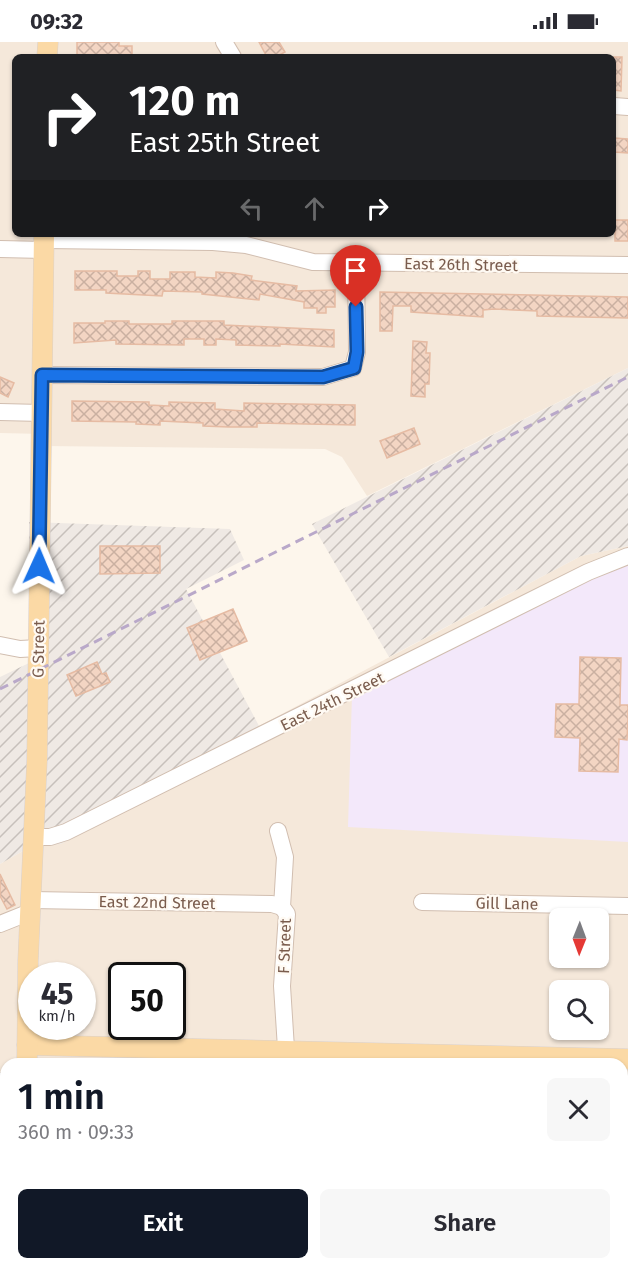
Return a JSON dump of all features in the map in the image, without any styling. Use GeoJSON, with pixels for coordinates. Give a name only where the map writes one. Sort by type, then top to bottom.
{"type":"FeatureCollection","features":[{"type":"Feature","properties":{"kind":"main road","name":"G Street"},"geometry":{"type":"LineString","coordinates":[[27,1054],[38,648],[44,241]]}},
{"type":"Feature","properties":{"kind":"main road"},"geometry":{"type":"LineString","coordinates":[[27,1054],[360,1058]]}},
{"type":"Feature","properties":{"kind":"street","name":"East 26th Street"},"geometry":{"type":"LineString","coordinates":[[0,249],[44,241],[213,242],[246,245],[313,262],[628,265]]}},
{"type":"Feature","properties":{"kind":"street"},"geometry":{"type":"LineString","coordinates":[[42,375],[323,377],[354,368],[357,352],[356,262]]}},
{"type":"Feature","properties":{"kind":"street"},"geometry":{"type":"LineString","coordinates":[[0,412],[42,413]]}},
{"type":"Feature","properties":{"kind":"street","name":"East 24th Street"},"geometry":{"type":"LineString","coordinates":[[34,837],[50,837],[66,832],[588,572],[628,556]]}},
{"type":"Feature","properties":{"kind":"street"},"geometry":{"type":"LineString","coordinates":[[0,645],[20,649],[38,648]]}},
{"type":"Feature","properties":{"kind":"street","name":"F Street"},"geometry":{"type":"LineString","coordinates":[[278,831],[285,856],[282,907],[287,914],[282,986],[287,1057]]}},
{"type":"Feature","properties":{"kind":"street","name":"Gill Lane"},"geometry":{"type":"LineString","coordinates":[[422,902],[628,906]]}},
{"type":"Feature","properties":{"kind":"street","name":"East 22nd Street"},"geometry":{"type":"LineString","coordinates":[[31,906],[272,904],[282,907]]}},
{"type":"Feature","properties":{"kind":"street"},"geometry":{"type":"LineString","coordinates":[[0,924],[31,906]]}},
{"type":"Feature","properties":{"kind":"shaded area"},"geometry":{"type":"Polygon","coordinates":[[[0,42],[628,42],[628,368],[367,496],[342,457],[325,449],[43,446],[43,434],[0,433],[0,42]]]}},
{"type":"Feature","properties":{"kind":"shaded area"},"geometry":{"type":"Polygon","coordinates":[[[628,368],[628,546],[581,556],[389,657],[312,524],[628,368]]]}},
{"type":"Feature","properties":{"kind":"shaded area"},"geometry":{"type":"Polygon","coordinates":[[[29,522],[230,529],[244,560],[186,589],[266,739],[61,844],[30,847],[0,864],[0,677],[29,663],[29,522]]]}},
{"type":"Feature","properties":{"kind":"shaded area"},"geometry":{"type":"Polygon","coordinates":[[[628,546],[628,1058],[0,1058],[0,864],[30,847],[266,739],[259,726],[581,556],[628,546]]]}},
{"type":"Feature","properties":{"kind":"shaded area"},"geometry":{"type":"Polygon","coordinates":[[[628,561],[628,842],[348,827],[352,695],[628,561]]]}},
{"type":"Feature","properties":{"kind":"building"},"geometry":{"type":"Polygon","coordinates":[[[77,42],[119,42],[119,46],[132,46],[132,54],[77,54],[77,42]]]}},
{"type":"Feature","properties":{"kind":"building"},"geometry":{"type":"Polygon","coordinates":[[[259,42],[279,42],[285,52],[281,54],[265,54],[259,42]]]}},
{"type":"Feature","properties":{"kind":"building"},"geometry":{"type":"Polygon","coordinates":[[[616,57],[622,57],[621,91],[616,90],[616,57]]]}},
{"type":"Feature","properties":{"kind":"building"},"geometry":{"type":"Polygon","coordinates":[[[616,138],[628,139],[628,153],[616,152],[616,138]]]}},
{"type":"Feature","properties":{"kind":"building"},"geometry":{"type":"Polygon","coordinates":[[[616,220],[628,220],[628,241],[615,241],[616,220]]]}},
{"type":"Feature","properties":{"kind":"building"},"geometry":{"type":"Polygon","coordinates":[[[75,271],[117,271],[117,276],[138,276],[138,271],[150,271],[150,279],[170,279],[170,272],[195,272],[195,277],[216,278],[216,272],[233,273],[252,276],[251,280],[297,286],[296,291],[335,290],[335,307],[326,307],[326,313],[317,313],[317,308],[304,308],[304,302],[260,294],[259,300],[202,294],[202,292],[163,291],[162,296],[106,293],[106,290],[75,290],[75,271]]]}},
{"type":"Feature","properties":{"kind":"building"},"geometry":{"type":"Polygon","coordinates":[[[380,292],[628,297],[628,318],[537,316],[537,311],[494,309],[483,310],[483,317],[411,312],[411,306],[393,306],[392,331],[380,331],[380,292]]]}},
{"type":"Feature","properties":{"kind":"building"},"geometry":{"type":"Polygon","coordinates":[[[105,321],[129,321],[129,324],[172,324],[172,321],[224,321],[224,325],[334,330],[334,347],[280,344],[280,346],[236,345],[236,340],[216,339],[216,345],[204,345],[204,339],[184,339],[184,345],[116,344],[116,340],[74,343],[74,323],[105,323],[105,321]]]}},
{"type":"Feature","properties":{"kind":"building"},"geometry":{"type":"Polygon","coordinates":[[[413,341],[427,342],[426,353],[430,353],[429,384],[425,384],[425,397],[411,396],[413,341]]]}},
{"type":"Feature","properties":{"kind":"building"},"geometry":{"type":"Polygon","coordinates":[[[0,377],[14,383],[8,397],[0,393],[0,377]]]}},
{"type":"Feature","properties":{"kind":"building"},"geometry":{"type":"Polygon","coordinates":[[[72,401],[149,402],[149,405],[169,406],[169,402],[215,403],[215,409],[244,411],[244,403],[355,405],[355,425],[257,423],[257,427],[229,427],[160,421],[160,425],[136,424],[136,422],[72,421],[72,401]]]}},
{"type":"Feature","properties":{"kind":"building"},"geometry":{"type":"Polygon","coordinates":[[[414,428],[420,444],[387,458],[380,441],[414,428]]]}},
{"type":"Feature","properties":{"kind":"building"},"geometry":{"type":"Polygon","coordinates":[[[100,546],[160,546],[160,573],[100,574],[100,546]]]}},
{"type":"Feature","properties":{"kind":"building"},"geometry":{"type":"Polygon","coordinates":[[[233,609],[247,641],[200,660],[187,628],[233,609]]]}},
{"type":"Feature","properties":{"kind":"building"},"geometry":{"type":"Polygon","coordinates":[[[580,657],[621,658],[620,705],[628,705],[628,719],[627,740],[619,739],[618,772],[579,771],[580,738],[555,737],[556,704],[579,704],[580,657]]]}},
{"type":"Feature","properties":{"kind":"building"},"geometry":{"type":"Polygon","coordinates":[[[97,662],[102,674],[106,673],[110,682],[76,696],[67,675],[97,662]]]}},
{"type":"Feature","properties":{"kind":"building"},"geometry":{"type":"Polygon","coordinates":[[[0,874],[15,905],[7,909],[0,896],[0,874]]]}},
{"type":"Feature","properties":{"kind":"railway"},"geometry":{"type":"LineString","coordinates":[[0,689],[628,377]]}},
{"type":"Feature","properties":{"kind":"route"},"geometry":{"type":"LineString","coordinates":[[39,566],[42,375],[323,377],[354,368],[357,352],[356,307]]}}]}
